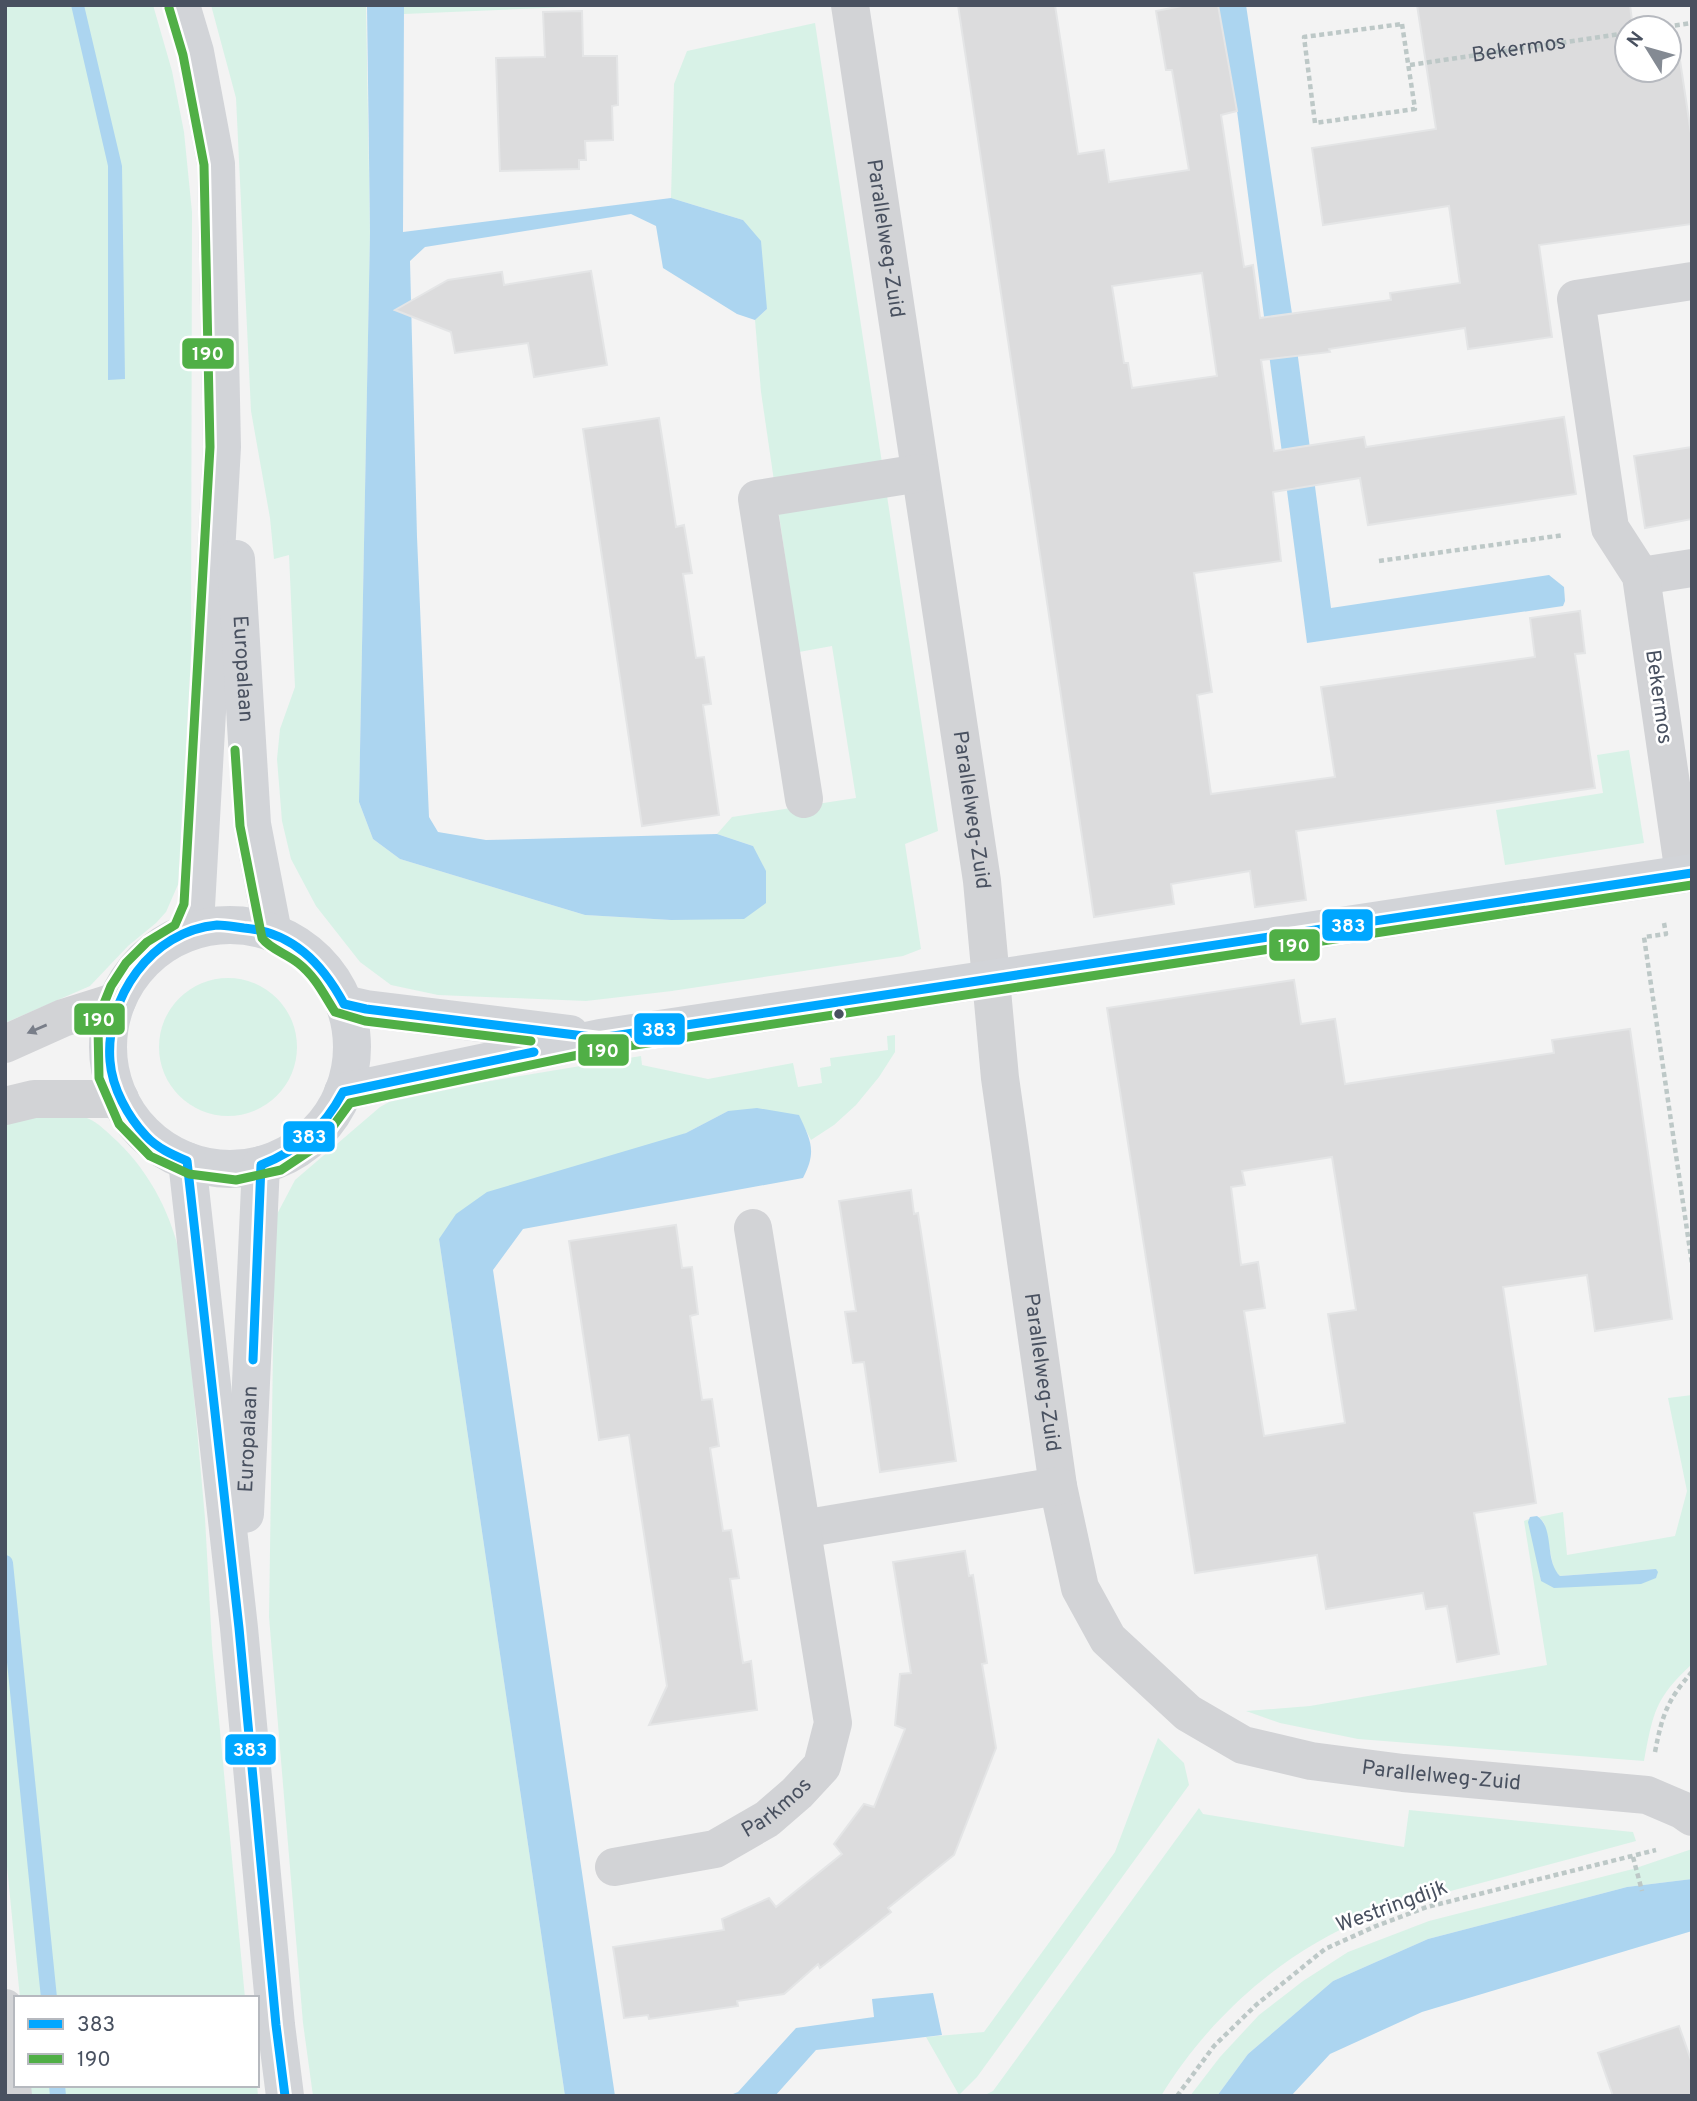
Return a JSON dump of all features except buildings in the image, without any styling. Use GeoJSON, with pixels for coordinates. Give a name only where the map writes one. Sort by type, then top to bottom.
{"type":"FeatureCollection","features":[{"type":"Feature","properties":{"kind":"main road","name":"Europalaan"},"geometry":{"type":"LineString","coordinates":[[181,5],[195,52],[216,164],[222,447],[196,906],[185,933]]}},
{"type":"Feature","properties":{"kind":"main road","name":"Europalaan"},"geometry":{"type":"LineString","coordinates":[[222,447],[237,564],[252,824],[273,933]]}},
{"type":"Feature","properties":{"kind":"main road"},"geometry":{"type":"LineString","coordinates":[[343,1093],[600,1038],[1678,875]]}},
{"type":"Feature","properties":{"kind":"main road"},"geometry":{"type":"LineString","coordinates":[[229,925],[273,933],[296,944],[317,961],[333,981],[344,1004],[352,1048],[343,1093],[333,1113],[302,1146],[282,1157],[261,1165],[236,1169],[187,1161],[166,1151],[147,1137],[131,1119],[120,1099],[111,1075],[108,1051],[110,1026],[117,1002],[144,961],[163,945],[185,933],[206,927],[229,925]]}},
{"type":"Feature","properties":{"kind":"main road"},"geometry":{"type":"LineString","coordinates":[[344,1004],[600,1038]]}},
{"type":"Feature","properties":{"kind":"main road","name":"Europalaan"},"geometry":{"type":"LineString","coordinates":[[187,1161],[239,1628],[275,2025],[285,2096]]}},
{"type":"Feature","properties":{"kind":"main road","name":"Europalaan"},"geometry":{"type":"LineString","coordinates":[[239,1628],[261,1165]]}},
{"type":"Feature","properties":{"kind":"street","name":"Parallelweg-Zuid"},"geometry":{"type":"LineString","coordinates":[[850,5],[982,881],[1000,1078],[1058,1486],[1080,1588],[1108,1639],[1188,1713],[1243,1745],[1311,1761],[1402,1773],[1647,1795],[1692,1817]]}},
{"type":"Feature","properties":{"kind":"street","name":"Bekermos"},"geometry":{"type":"LineString","coordinates":[[1678,875],[1641,576],[1609,528],[1576,299],[1692,281]]}},
{"type":"Feature","properties":{"kind":"street"},"geometry":{"type":"LineString","coordinates":[[804,799],[757,499],[920,473]]}},
{"type":"Feature","properties":{"kind":"street"},"geometry":{"type":"LineString","coordinates":[[1641,576],[1692,568]]}},
{"type":"Feature","properties":{"kind":"street"},"geometry":{"type":"LineString","coordinates":[[5,1044],[63,1018],[117,1002]]}},
{"type":"Feature","properties":{"kind":"street"},"geometry":{"type":"LineString","coordinates":[[5,1106],[34,1099],[120,1099]]}},
{"type":"Feature","properties":{"kind":"street","name":"Parkmos"},"geometry":{"type":"LineString","coordinates":[[614,1867],[715,1849],[767,1819],[822,1766],[833,1723],[753,1228]]}},
{"type":"Feature","properties":{"kind":"street"},"geometry":{"type":"LineString","coordinates":[[802,1529],[1058,1486]]}},
{"type":"Feature","properties":{"kind":"street"},"geometry":{"type":"LineString","coordinates":[[5,2008],[13,2096]]}},
{"type":"Feature","properties":{"kind":"path"},"geometry":{"type":"LineString","coordinates":[[1402,24],[1410,65],[1415,109],[1315,123],[1304,37],[1402,24]]}},
{"type":"Feature","properties":{"kind":"path","name":"Bekermos"},"geometry":{"type":"LineString","coordinates":[[1410,65],[1613,35]]}},
{"type":"Feature","properties":{"kind":"path"},"geometry":{"type":"LineString","coordinates":[[1379,561],[1609,528]]}},
{"type":"Feature","properties":{"kind":"path"},"geometry":{"type":"LineString","coordinates":[[1678,875],[1666,934],[1644,937],[1689,1229],[1692,1264]]}},
{"type":"Feature","properties":{"kind":"path"},"geometry":{"type":"LineString","coordinates":[[1647,1795],[1661,1718],[1675,1692],[1692,1672]]}},
{"type":"Feature","properties":{"kind":"path","name":"Westringdijk"},"geometry":{"type":"LineString","coordinates":[[1177,2096],[1223,2038],[1255,2005],[1325,1949],[1376,1926],[1427,1908],[1633,1857],[1642,1891]]}},
{"type":"Feature","properties":{"kind":"green space"},"geometry":{"type":"Polygon","coordinates":[[[5,5],[153,5],[172,71],[184,132],[192,212],[191,655],[180,880],[166,912],[128,946],[90,986],[5,1023],[5,5]]]}},
{"type":"Feature","properties":{"kind":"green space"},"geometry":{"type":"Polygon","coordinates":[[[211,5],[366,5],[370,233],[359,802],[373,839],[400,859],[585,915],[671,920],[753,846],[717,834],[732,817],[856,798],[832,646],[799,652],[761,392],[755,320],[767,309],[743,220],[671,198],[674,84],[687,51],[815,23],[938,831],[905,844],[921,949],[903,956],[672,991],[586,1001],[438,995],[391,985],[360,962],[316,906],[291,859],[282,821],[277,759],[280,729],[295,687],[289,555],[274,559],[270,518],[251,411],[236,98],[211,5]]]}},
{"type":"Feature","properties":{"kind":"green space"},"geometry":{"type":"Polygon","coordinates":[[[404,5],[616,5],[404,14],[404,5]]]}},
{"type":"Feature","properties":{"kind":"green space"},"geometry":{"type":"Polygon","coordinates":[[[1629,750],[1644,843],[1505,865],[1496,810],[1603,793],[1597,755],[1629,750]]]}},
{"type":"Feature","properties":{"kind":"green space"},"geometry":{"type":"Polygon","coordinates":[[[228,978],[255,983],[277,998],[292,1020],[297,1047],[292,1074],[277,1096],[255,1111],[228,1116],[201,1111],[179,1096],[164,1074],[159,1047],[164,1020],[179,998],[201,983],[228,978]]]}},
{"type":"Feature","properties":{"kind":"green space"},"geometry":{"type":"Polygon","coordinates":[[[895,1035],[895,1052],[879,1077],[856,1105],[834,1125],[811,1140],[798,1115],[728,1111],[686,1133],[439,1239],[565,2096],[313,2096],[303,2023],[269,1617],[275,1218],[295,1180],[380,1107],[400,1096],[641,1056],[642,1065],[708,1079],[793,1063],[798,1087],[822,1083],[820,1068],[831,1066],[830,1058],[888,1050],[887,1036],[895,1035]]]}},
{"type":"Feature","properties":{"kind":"green space"},"geometry":{"type":"Polygon","coordinates":[[[28,1115],[67,1115],[82,1116],[103,1128],[129,1154],[150,1182],[173,1229],[178,1246],[182,1263],[205,1518],[212,1645],[245,1996],[20,1996],[5,1846],[5,1125],[28,1115]]]}},
{"type":"Feature","properties":{"kind":"green space"},"geometry":{"type":"Polygon","coordinates":[[[1692,1395],[1692,1664],[1670,1687],[1658,1707],[1644,1761],[1358,1739],[1280,1723],[1246,1711],[1310,1706],[1547,1665],[1524,1521],[1529,1519],[1541,1581],[1655,1569],[1560,1576],[1554,1570],[1544,1523],[1539,1517],[1563,1512],[1567,1555],[1675,1536],[1687,1491],[1668,1398],[1692,1395]]]}},
{"type":"Feature","properties":{"kind":"green space"},"geometry":{"type":"Polygon","coordinates":[[[1158,1738],[1184,1763],[1189,1785],[977,2077],[959,2095],[926,2037],[984,2032],[1115,1852],[1158,1738]]]}},
{"type":"Feature","properties":{"kind":"green space"},"geometry":{"type":"Polygon","coordinates":[[[1199,1808],[1203,1814],[1404,1847],[1409,1810],[1633,1832],[1636,1841],[1410,1902],[1337,1932],[1278,1968],[1225,2014],[1180,2067],[1161,2096],[983,2096],[993,2091],[1199,1808]]]}},
{"type":"Feature","properties":{"kind":"green space"},"geometry":{"type":"Polygon","coordinates":[[[1692,1849],[1692,1879],[1627,1887],[1428,1939],[1333,1981],[1248,2054],[1217,2096],[1190,2096],[1220,2057],[1259,2015],[1303,1981],[1348,1952],[1429,1921],[1633,1869],[1692,1849]]]}},
{"type":"Feature","properties":{"kind":"green space"},"geometry":{"type":"Polygon","coordinates":[[[28,2087],[257,2087],[258,2096],[29,2096],[28,2087]]]}},
{"type":"Feature","properties":{"kind":"water"},"geometry":{"type":"Polygon","coordinates":[[[71,5],[84,5],[122,166],[125,379],[108,380],[108,166],[71,5]]]}},
{"type":"Feature","properties":{"kind":"water"},"geometry":{"type":"Polygon","coordinates":[[[367,5],[404,5],[403,232],[671,198],[743,220],[761,241],[767,309],[755,320],[737,314],[663,268],[656,226],[631,214],[425,247],[410,261],[417,537],[429,817],[438,832],[486,840],[717,834],[753,846],[766,871],[766,903],[744,919],[671,920],[585,915],[400,859],[373,839],[359,802],[370,233],[367,5]]]}},
{"type":"Feature","properties":{"kind":"water"},"geometry":{"type":"Polygon","coordinates":[[[1215,5],[1246,5],[1294,327],[1331,608],[1549,575],[1564,587],[1563,606],[1307,643],[1237,111],[1215,5]]]}},
{"type":"Feature","properties":{"kind":"water"},"geometry":{"type":"Polygon","coordinates":[[[757,1108],[799,1115],[811,1146],[810,1160],[803,1178],[523,1229],[493,1270],[615,2096],[565,2096],[439,1239],[456,1214],[487,1192],[686,1133],[728,1111],[757,1108]]]}},
{"type":"Feature","properties":{"kind":"water"},"geometry":{"type":"Polygon","coordinates":[[[1537,1516],[1546,1528],[1552,1562],[1560,1576],[1656,1569],[1656,1578],[1641,1584],[1554,1588],[1541,1581],[1528,1522],[1530,1517],[1537,1516]]]}},
{"type":"Feature","properties":{"kind":"water"},"geometry":{"type":"Polygon","coordinates":[[[1692,1879],[1692,1931],[1422,2012],[1330,2054],[1291,2096],[1217,2096],[1248,2054],[1333,1981],[1428,1939],[1627,1887],[1692,1879]]]}},
{"type":"Feature","properties":{"kind":"water"},"geometry":{"type":"Polygon","coordinates":[[[933,1993],[942,2035],[816,2050],[775,2096],[728,2096],[738,2092],[796,2028],[874,2017],[872,1999],[933,1993]]]}},
{"type":"Feature","properties":{"kind":"waterway"},"geometry":{"type":"LineString","coordinates":[[5,1563],[49,1996]]}},
{"type":"Feature","properties":{"kind":"waterway"},"geometry":{"type":"LineString","coordinates":[[57,2087],[58,2096]]}},
{"type":"Feature","properties":{"kind":"transit line","name":"190"},"geometry":{"type":"LineString","coordinates":[[169,8],[183,55],[204,165],[210,447],[184,904],[175,925],[147,942],[126,963],[111,986],[98,1027],[99,1078],[119,1124],[150,1156],[189,1174],[236,1180],[281,1170],[320,1144],[350,1103],[602,1050],[1692,885]]}},
{"type":"Feature","properties":{"kind":"transit line","name":"190"},"geometry":{"type":"LineString","coordinates":[[235,750],[240,826],[262,938],[310,974],[335,1012],[365,1021],[531,1041]]}},
{"type":"Feature","properties":{"kind":"transit line","name":"383"},"geometry":{"type":"LineString","coordinates":[[285,2096],[239,1628],[187,1161],[160,1148],[139,1128],[127,1111],[111,1071],[110,1037],[115,1014],[124,992],[153,954],[172,940],[193,930],[217,925],[261,931],[277,936],[304,952],[326,975],[344,1004],[600,1038],[1692,873]]}},
{"type":"Feature","properties":{"kind":"transit line","name":"383"},"geometry":{"type":"LineString","coordinates":[[253,1360],[261,1165],[299,1145],[319,1127],[343,1092],[534,1052]]}}]}
